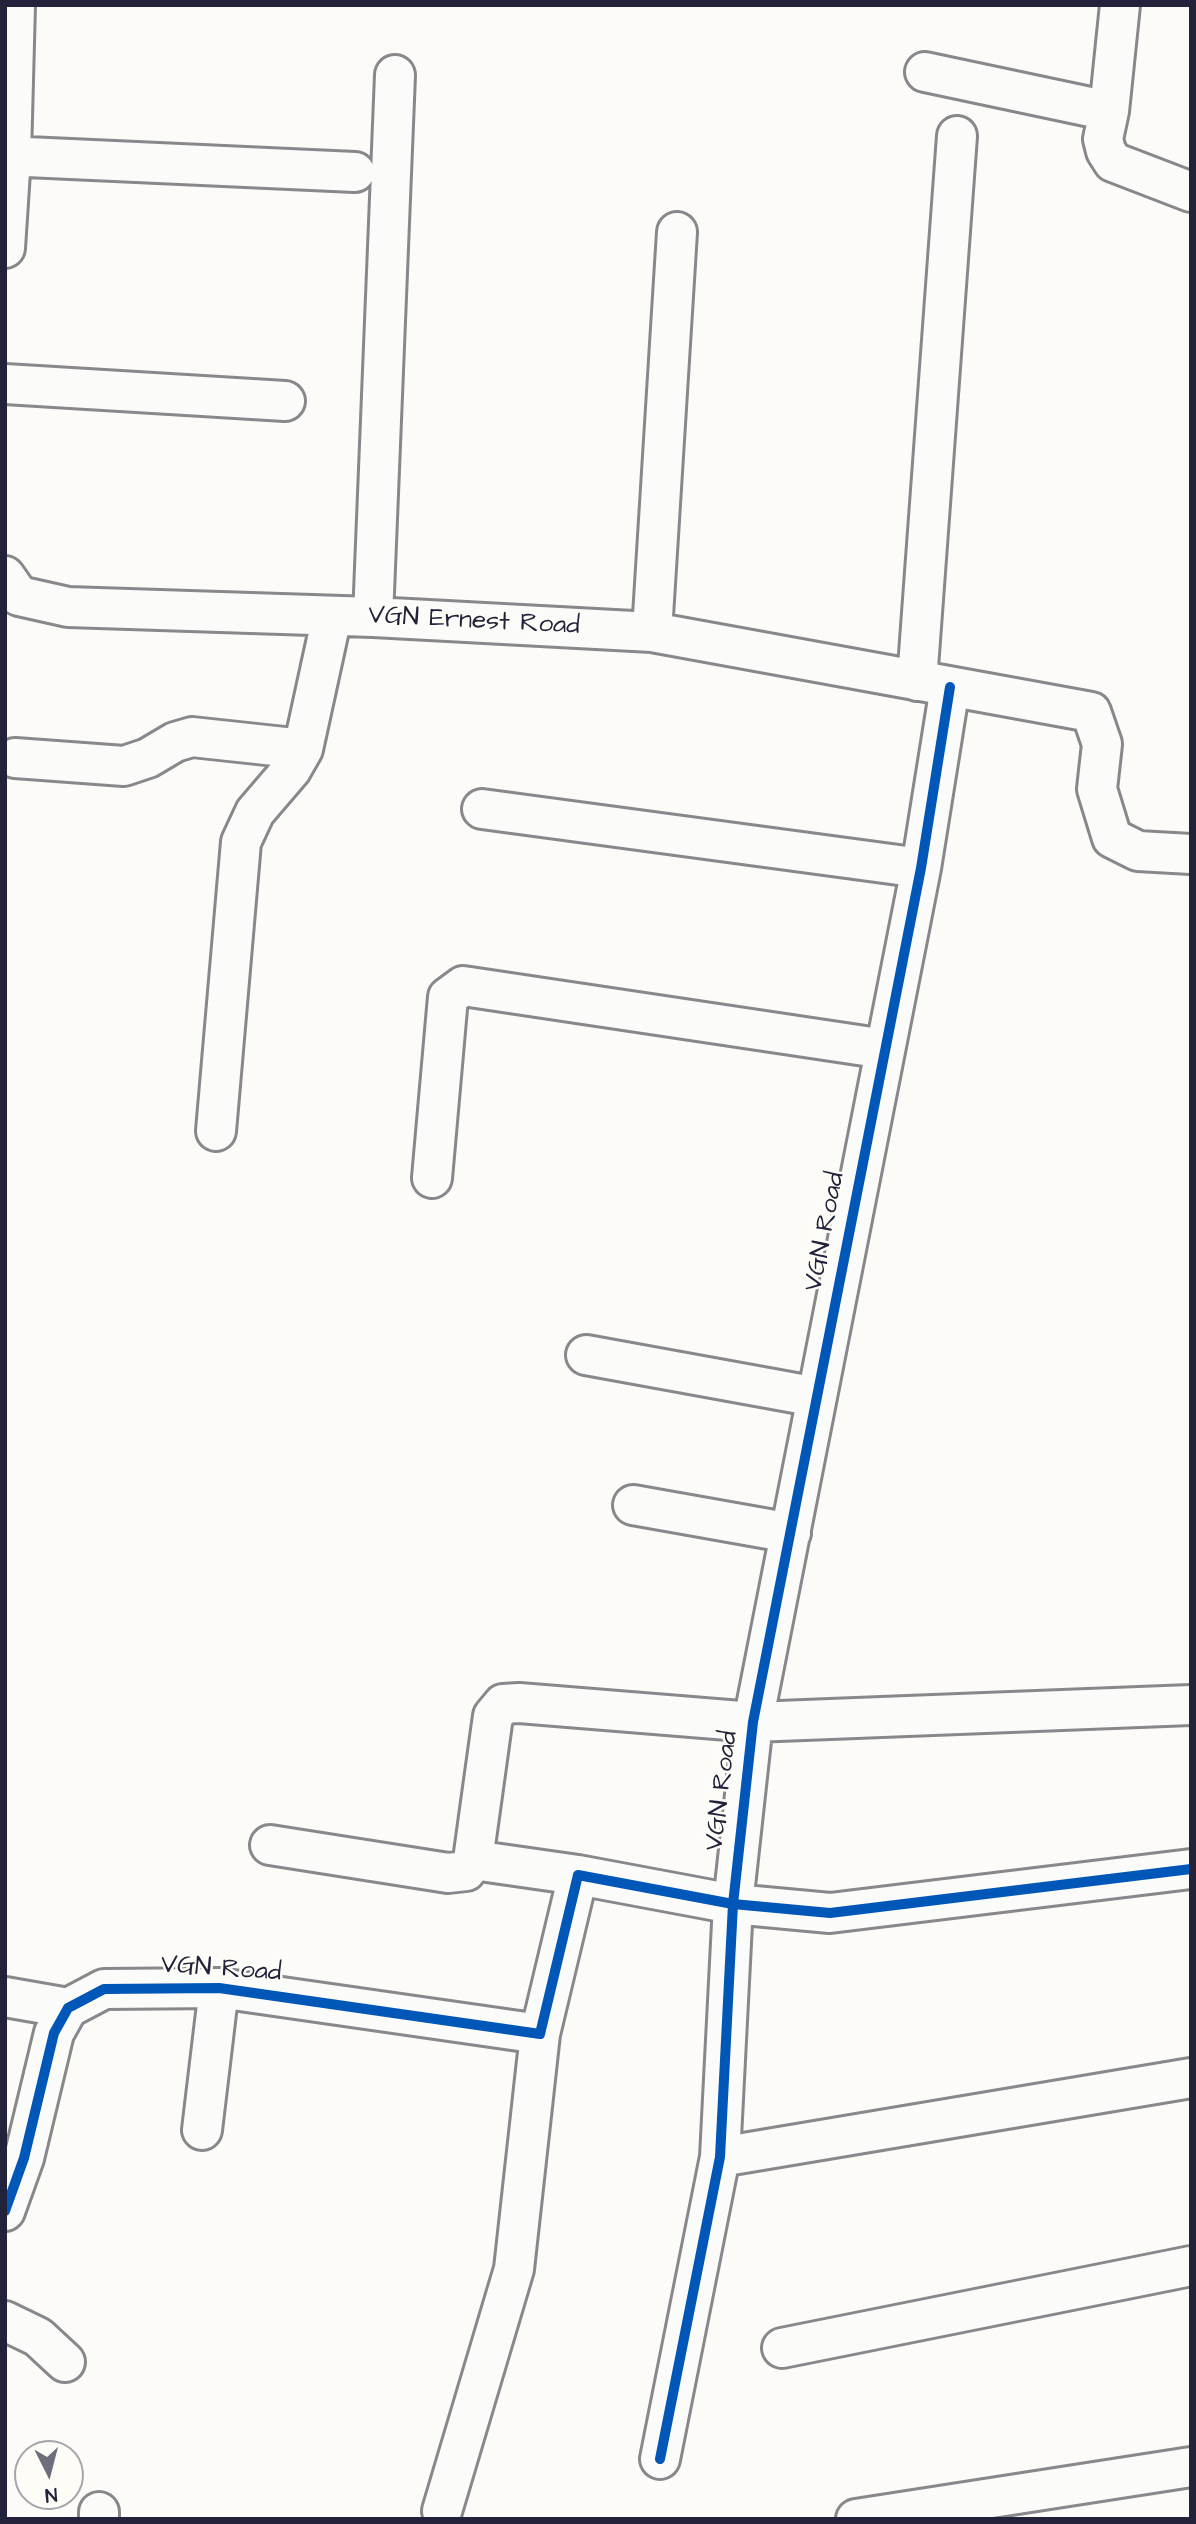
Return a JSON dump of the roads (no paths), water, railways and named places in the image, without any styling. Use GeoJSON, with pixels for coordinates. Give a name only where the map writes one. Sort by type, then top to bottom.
{"type":"FeatureCollection","features":[{"type":"Feature","properties":{"kind":"street"},"geometry":{"type":"LineString","coordinates":[[5,248],[15,5]]}},
{"type":"Feature","properties":{"kind":"street"},"geometry":{"type":"LineString","coordinates":[[1119,5],[1109,111],[1103,139],[1106,151],[1113,162],[1191,192]]}},
{"type":"Feature","properties":{"kind":"street"},"geometry":{"type":"LineString","coordinates":[[925,72],[1109,111]]}},
{"type":"Feature","properties":{"kind":"street"},"geometry":{"type":"LineString","coordinates":[[373,617],[396,75]]}},
{"type":"Feature","properties":{"kind":"street","name":"VGN Road"},"geometry":{"type":"LineString","coordinates":[[660,2459],[720,2157],[733,1904],[753,1722],[921,868],[933,684],[957,136]]}},
{"type":"Feature","properties":{"kind":"street"},"geometry":{"type":"LineString","coordinates":[[8,156],[355,172]]}},
{"type":"Feature","properties":{"kind":"street"},"geometry":{"type":"LineString","coordinates":[[652,632],[677,232]]}},
{"type":"Feature","properties":{"kind":"street"},"geometry":{"type":"LineString","coordinates":[[5,384],[285,401]]}},
{"type":"Feature","properties":{"kind":"street","name":"VGN Ernest Road"},"geometry":{"type":"LineString","coordinates":[[5,576],[19,596],[68,607],[373,617],[652,632],[1091,712],[1102,744],[1097,789],[1112,838],[1138,851],[1191,854]]}},
{"type":"Feature","properties":{"kind":"street"},"geometry":{"type":"LineString","coordinates":[[216,1131],[241,842],[255,812],[291,771],[303,749],[332,616]]}},
{"type":"Feature","properties":{"kind":"street"},"geometry":{"type":"LineString","coordinates":[[15,758],[124,766],[192,737],[303,749]]}},
{"type":"Feature","properties":{"kind":"street"},"geometry":{"type":"LineString","coordinates":[[482,809],[921,868]]}},
{"type":"Feature","properties":{"kind":"street"},"geometry":{"type":"LineString","coordinates":[[432,1178],[448,998],[463,986],[885,1049]]}},
{"type":"Feature","properties":{"kind":"street"},"geometry":{"type":"LineString","coordinates":[[586,1354],[817,1397]]}},
{"type":"Feature","properties":{"kind":"street"},"geometry":{"type":"LineString","coordinates":[[633,1505],[790,1533]]}},
{"type":"Feature","properties":{"kind":"street"},"geometry":{"type":"LineString","coordinates":[[270,1845],[448,1872],[466,1871],[473,1860],[493,1716],[503,1704],[519,1703],[753,1722],[1191,1705]]}},
{"type":"Feature","properties":{"kind":"street"},"geometry":{"type":"LineString","coordinates":[[473,1860],[578,1875],[733,1904],[830,1913],[1191,1869]]}},
{"type":"Feature","properties":{"kind":"street"},"geometry":{"type":"LineString","coordinates":[[442,2511],[514,2269],[540,2034],[578,1875]]}},
{"type":"Feature","properties":{"kind":"street"},"geometry":{"type":"LineString","coordinates":[[202,2130],[219,1988]]}},
{"type":"Feature","properties":{"kind":"street","name":"VGN Road"},"geometry":{"type":"LineString","coordinates":[[68,2008],[104,1989],[219,1988],[540,2034]]}},
{"type":"Feature","properties":{"kind":"street"},"geometry":{"type":"LineString","coordinates":[[5,1997],[68,2008],[54,2033],[24,2158],[5,2211]]}},
{"type":"Feature","properties":{"kind":"street"},"geometry":{"type":"LineString","coordinates":[[720,2157],[1191,2078]]}},
{"type":"Feature","properties":{"kind":"street"},"geometry":{"type":"LineString","coordinates":[[782,2348],[1191,2266]]}},
{"type":"Feature","properties":{"kind":"street"},"geometry":{"type":"LineString","coordinates":[[5,2321],[38,2337],[65,2362]]}},
{"type":"Feature","properties":{"kind":"street"},"geometry":{"type":"LineString","coordinates":[[856,2519],[1191,2467]]}}]}
